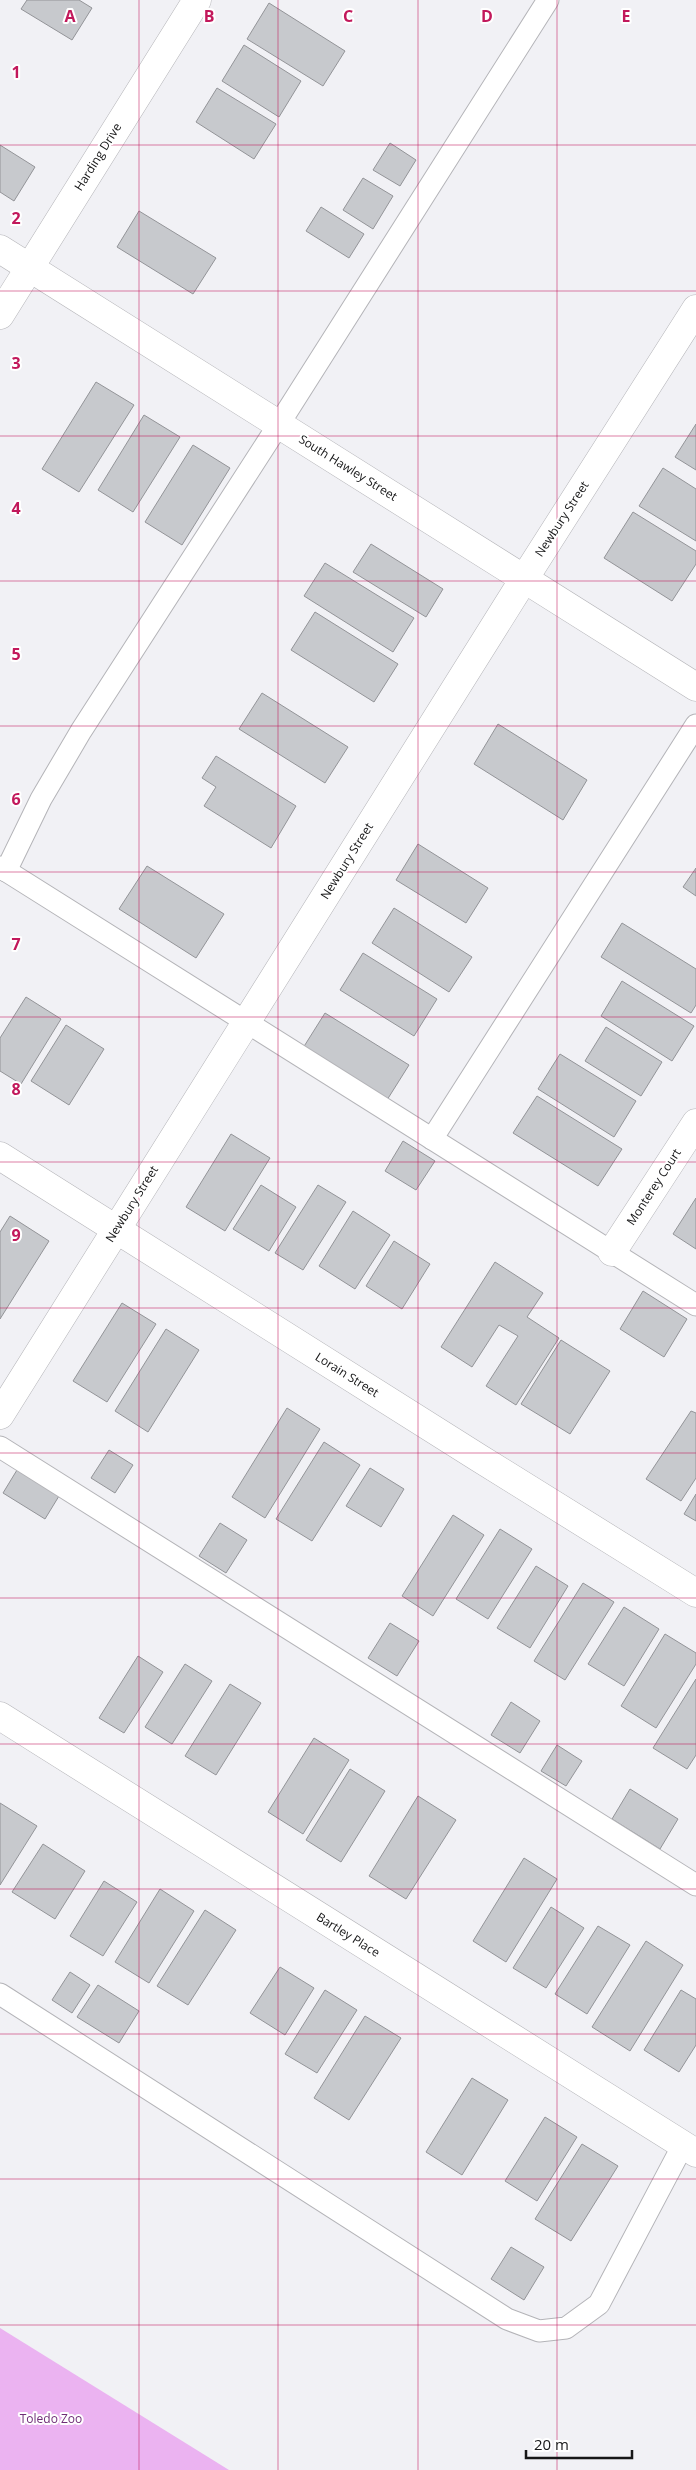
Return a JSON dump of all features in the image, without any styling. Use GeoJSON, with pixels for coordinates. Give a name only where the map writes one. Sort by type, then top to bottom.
{"type":"FeatureCollection","features":[{"type":"Feature","properties":{"kind":"street","name":"Harding Drive"},"geometry":{"type":"LineString","coordinates":[[0,315],[197,0]]}},
{"type":"Feature","properties":{"kind":"street","name":"South Hawley Street"},"geometry":{"type":"LineString","coordinates":[[0,249],[696,687]]}},
{"type":"Feature","properties":{"kind":"street","name":"Newbury Street"},"geometry":{"type":"LineString","coordinates":[[0,1415],[524,579],[696,309]]}},
{"type":"Feature","properties":{"kind":"street","name":"Monterey Court"},"geometry":{"type":"LineString","coordinates":[[612,1252],[696,1123]]}},
{"type":"Feature","properties":{"kind":"street","name":"Lorain Street"},"geometry":{"type":"LineString","coordinates":[[0,1156],[696,1592]]}},
{"type":"Feature","properties":{"kind":"street","name":"Bartley Place"},"geometry":{"type":"LineString","coordinates":[[0,1716],[690,2149]]}},
{"type":"Feature","properties":{"kind":"lane"},"geometry":{"type":"LineString","coordinates":[[548,0],[279,424],[81,731],[3,869],[696,1305]]}},
{"type":"Feature","properties":{"kind":"lane"},"geometry":{"type":"LineString","coordinates":[[432,1139],[696,725]]}},
{"type":"Feature","properties":{"kind":"lane"},"geometry":{"type":"LineString","coordinates":[[0,1446],[696,1884]]}},
{"type":"Feature","properties":{"kind":"lane"},"geometry":{"type":"LineString","coordinates":[[0,1994],[507,2319],[539,2331],[566,2328],[599,2304],[690,2149]]}},
{"type":"Feature","properties":{"kind":"green space","name":"Toledo Zoo"},"geometry":{"type":"Polygon","coordinates":[[[0,2328],[229,2470],[0,2470],[0,2328]]]}},
{"type":"Feature","properties":{"kind":"building"},"geometry":{"type":"Polygon","coordinates":[[[27,0],[79,0],[92,8],[72,40],[21,9],[27,0]]]}},
{"type":"Feature","properties":{"kind":"building"},"geometry":{"type":"Polygon","coordinates":[[[269,3],[345,51],[323,86],[247,39],[269,3]]]}},
{"type":"Feature","properties":{"kind":"building"},"geometry":{"type":"Polygon","coordinates":[[[244,45],[301,81],[279,117],[222,81],[244,45]]]}},
{"type":"Feature","properties":{"kind":"building"},"geometry":{"type":"Polygon","coordinates":[[[217,88],[276,124],[254,159],[196,122],[217,88]]]}},
{"type":"Feature","properties":{"kind":"building"},"geometry":{"type":"Polygon","coordinates":[[[390,143],[416,160],[400,186],[373,170],[390,143]]]}},
{"type":"Feature","properties":{"kind":"building"},"geometry":{"type":"Polygon","coordinates":[[[0,145],[35,167],[14,201],[0,192],[0,145]]]}},
{"type":"Feature","properties":{"kind":"building"},"geometry":{"type":"Polygon","coordinates":[[[363,178],[393,196],[373,229],[343,210],[363,178]]]}},
{"type":"Feature","properties":{"kind":"building"},"geometry":{"type":"Polygon","coordinates":[[[321,207],[364,234],[349,258],[306,231],[321,207]]]}},
{"type":"Feature","properties":{"kind":"building"},"geometry":{"type":"Polygon","coordinates":[[[139,211],[216,258],[193,294],[117,247],[139,211]]]}},
{"type":"Feature","properties":{"kind":"building"},"geometry":{"type":"Polygon","coordinates":[[[96,382],[134,405],[79,492],[42,469],[96,382]]]}},
{"type":"Feature","properties":{"kind":"building"},"geometry":{"type":"Polygon","coordinates":[[[144,415],[180,437],[133,512],[98,490],[144,415]]]}},
{"type":"Feature","properties":{"kind":"building"},"geometry":{"type":"Polygon","coordinates":[[[696,424],[696,470],[675,457],[696,424]]]}},
{"type":"Feature","properties":{"kind":"building"},"geometry":{"type":"Polygon","coordinates":[[[193,445],[230,468],[182,545],[145,522],[193,445]]]}},
{"type":"Feature","properties":{"kind":"building"},"geometry":{"type":"Polygon","coordinates":[[[663,468],[696,489],[696,541],[639,506],[663,468]]]}},
{"type":"Feature","properties":{"kind":"building"},"geometry":{"type":"Polygon","coordinates":[[[633,512],[696,551],[696,564],[672,601],[604,558],[633,512]]]}},
{"type":"Feature","properties":{"kind":"building"},"geometry":{"type":"Polygon","coordinates":[[[371,544],[443,589],[426,617],[353,572],[371,544]]]}},
{"type":"Feature","properties":{"kind":"building"},"geometry":{"type":"Polygon","coordinates":[[[325,563],[414,618],[393,652],[304,596],[325,563]]]}},
{"type":"Feature","properties":{"kind":"building"},"geometry":{"type":"Polygon","coordinates":[[[315,612],[398,664],[374,702],[291,650],[315,612]]]}},
{"type":"Feature","properties":{"kind":"building"},"geometry":{"type":"Polygon","coordinates":[[[262,693],[348,747],[325,783],[239,729],[262,693]]]}},
{"type":"Feature","properties":{"kind":"building"},"geometry":{"type":"Polygon","coordinates":[[[498,724],[587,780],[563,820],[474,764],[498,724]]]}},
{"type":"Feature","properties":{"kind":"building"},"geometry":{"type":"Polygon","coordinates":[[[216,756],[296,806],[271,848],[204,806],[216,787],[202,778],[216,756]]]}},
{"type":"Feature","properties":{"kind":"building"},"geometry":{"type":"Polygon","coordinates":[[[418,844],[488,888],[466,923],[396,880],[418,844]]]}},
{"type":"Feature","properties":{"kind":"building"},"geometry":{"type":"Polygon","coordinates":[[[147,866],[224,914],[196,958],[119,909],[147,866]]]}},
{"type":"Feature","properties":{"kind":"building"},"geometry":{"type":"Polygon","coordinates":[[[696,868],[696,896],[683,887],[696,868]]]}},
{"type":"Feature","properties":{"kind":"building"},"geometry":{"type":"Polygon","coordinates":[[[394,908],[472,957],[449,992],[372,943],[394,908]]]}},
{"type":"Feature","properties":{"kind":"building"},"geometry":{"type":"Polygon","coordinates":[[[622,923],[696,969],[696,1005],[691,1013],[601,957],[622,923]]]}},
{"type":"Feature","properties":{"kind":"building"},"geometry":{"type":"Polygon","coordinates":[[[363,953],[437,999],[414,1036],[340,990],[363,953]]]}},
{"type":"Feature","properties":{"kind":"building"},"geometry":{"type":"Polygon","coordinates":[[[622,981],[694,1026],[672,1061],[601,1016],[622,981]]]}},
{"type":"Feature","properties":{"kind":"building"},"geometry":{"type":"Polygon","coordinates":[[[26,997],[61,1019],[21,1084],[0,1071],[0,1038],[26,997]]]}},
{"type":"Feature","properties":{"kind":"building"},"geometry":{"type":"Polygon","coordinates":[[[325,1013],[409,1065],[387,1100],[303,1048],[325,1013]]]}},
{"type":"Feature","properties":{"kind":"building"},"geometry":{"type":"Polygon","coordinates":[[[66,1025],[104,1049],[69,1105],[31,1081],[66,1025]]]}},
{"type":"Feature","properties":{"kind":"building"},"geometry":{"type":"Polygon","coordinates":[[[606,1027],[662,1062],[641,1096],[585,1061],[606,1027]]]}},
{"type":"Feature","properties":{"kind":"building"},"geometry":{"type":"Polygon","coordinates":[[[560,1054],[636,1101],[614,1137],[538,1089],[560,1054]]]}},
{"type":"Feature","properties":{"kind":"building"},"geometry":{"type":"Polygon","coordinates":[[[537,1096],[622,1149],[598,1186],[513,1133],[537,1096]]]}},
{"type":"Feature","properties":{"kind":"building"},"geometry":{"type":"Polygon","coordinates":[[[231,1134],[270,1158],[225,1231],[186,1207],[231,1134]]]}},
{"type":"Feature","properties":{"kind":"building"},"geometry":{"type":"Polygon","coordinates":[[[403,1141],[435,1161],[416,1190],[385,1171],[403,1141]]]}},
{"type":"Feature","properties":{"kind":"building"},"geometry":{"type":"Polygon","coordinates":[[[261,1185],[296,1207],[269,1251],[233,1229],[261,1185]]]}},
{"type":"Feature","properties":{"kind":"building"},"geometry":{"type":"Polygon","coordinates":[[[318,1185],[346,1202],[303,1270],[275,1253],[318,1185]]]}},
{"type":"Feature","properties":{"kind":"building"},"geometry":{"type":"Polygon","coordinates":[[[696,1198],[696,1249],[673,1234],[696,1198]]]}},
{"type":"Feature","properties":{"kind":"building"},"geometry":{"type":"Polygon","coordinates":[[[353,1211],[390,1235],[355,1289],[319,1266],[353,1211]]]}},
{"type":"Feature","properties":{"kind":"building"},"geometry":{"type":"Polygon","coordinates":[[[10,1216],[49,1241],[0,1319],[0,1232],[10,1216]]]}},
{"type":"Feature","properties":{"kind":"building"},"geometry":{"type":"Polygon","coordinates":[[[394,1241],[430,1264],[402,1309],[366,1286],[394,1241]]]}},
{"type":"Feature","properties":{"kind":"building"},"geometry":{"type":"Polygon","coordinates":[[[495,1262],[543,1293],[527,1317],[559,1338],[516,1405],[486,1386],[518,1336],[499,1325],[472,1367],[441,1347],[495,1262]]]}},
{"type":"Feature","properties":{"kind":"building"},"geometry":{"type":"Polygon","coordinates":[[[643,1291],[687,1319],[664,1357],[620,1329],[643,1291]]]}},
{"type":"Feature","properties":{"kind":"building"},"geometry":{"type":"Polygon","coordinates":[[[122,1303],[156,1324],[107,1402],[73,1381],[122,1303]]]}},
{"type":"Feature","properties":{"kind":"building"},"geometry":{"type":"Polygon","coordinates":[[[166,1329],[199,1350],[148,1432],[115,1411],[166,1329]]]}},
{"type":"Feature","properties":{"kind":"building"},"geometry":{"type":"Polygon","coordinates":[[[561,1340],[610,1371],[570,1434],[521,1404],[561,1340]]]}},
{"type":"Feature","properties":{"kind":"building"},"geometry":{"type":"Polygon","coordinates":[[[287,1408],[320,1429],[265,1518],[232,1497],[287,1408]]]}},
{"type":"Feature","properties":{"kind":"building"},"geometry":{"type":"Polygon","coordinates":[[[691,1411],[696,1413],[696,1478],[681,1501],[646,1479],[691,1411]]]}},
{"type":"Feature","properties":{"kind":"building"},"geometry":{"type":"Polygon","coordinates":[[[324,1442],[360,1465],[312,1541],[276,1519],[324,1442]]]}},
{"type":"Feature","properties":{"kind":"building"},"geometry":{"type":"Polygon","coordinates":[[[109,1450],[133,1465],[115,1493],[91,1478],[109,1450]]]}},
{"type":"Feature","properties":{"kind":"building"},"geometry":{"type":"Polygon","coordinates":[[[370,1468],[404,1489],[381,1527],[346,1506],[370,1468]]]}},
{"type":"Feature","properties":{"kind":"building"},"geometry":{"type":"Polygon","coordinates":[[[17,1470],[59,1496],[45,1519],[3,1493],[17,1470]]]}},
{"type":"Feature","properties":{"kind":"building"},"geometry":{"type":"Polygon","coordinates":[[[696,1494],[696,1521],[684,1514],[696,1494]]]}},
{"type":"Feature","properties":{"kind":"building"},"geometry":{"type":"Polygon","coordinates":[[[453,1515],[484,1535],[433,1616],[402,1596],[453,1515]]]}},
{"type":"Feature","properties":{"kind":"building"},"geometry":{"type":"Polygon","coordinates":[[[220,1523],[247,1540],[226,1573],[199,1556],[220,1523]]]}},
{"type":"Feature","properties":{"kind":"building"},"geometry":{"type":"Polygon","coordinates":[[[500,1529],[532,1549],[488,1619],[456,1599],[500,1529]]]}},
{"type":"Feature","properties":{"kind":"building"},"geometry":{"type":"Polygon","coordinates":[[[536,1566],[568,1586],[530,1648],[497,1628],[536,1566]]]}},
{"type":"Feature","properties":{"kind":"building"},"geometry":{"type":"Polygon","coordinates":[[[583,1583],[614,1602],[565,1680],[534,1661],[583,1583]]]}},
{"type":"Feature","properties":{"kind":"building"},"geometry":{"type":"Polygon","coordinates":[[[624,1607],[659,1629],[624,1686],[588,1664],[624,1607]]]}},
{"type":"Feature","properties":{"kind":"building"},"geometry":{"type":"Polygon","coordinates":[[[390,1623],[419,1641],[397,1676],[368,1658],[390,1623]]]}},
{"type":"Feature","properties":{"kind":"building"},"geometry":{"type":"Polygon","coordinates":[[[665,1634],[696,1653],[696,1664],[656,1728],[621,1706],[665,1634]]]}},
{"type":"Feature","properties":{"kind":"building"},"geometry":{"type":"Polygon","coordinates":[[[138,1656],[163,1672],[124,1733],[99,1718],[138,1656]]]}},
{"type":"Feature","properties":{"kind":"building"},"geometry":{"type":"Polygon","coordinates":[[[185,1664],[212,1681],[172,1744],[145,1727],[185,1664]]]}},
{"type":"Feature","properties":{"kind":"building"},"geometry":{"type":"Polygon","coordinates":[[[696,1679],[696,1755],[687,1769],[653,1748],[696,1679]]]}},
{"type":"Feature","properties":{"kind":"building"},"geometry":{"type":"Polygon","coordinates":[[[230,1684],[261,1703],[216,1775],[185,1756],[230,1684]]]}},
{"type":"Feature","properties":{"kind":"building"},"geometry":{"type":"Polygon","coordinates":[[[511,1702],[540,1721],[520,1753],[491,1735],[511,1702]]]}},
{"type":"Feature","properties":{"kind":"building"},"geometry":{"type":"Polygon","coordinates":[[[314,1738],[349,1760],[303,1834],[268,1812],[314,1738]]]}},
{"type":"Feature","properties":{"kind":"building"},"geometry":{"type":"Polygon","coordinates":[[[557,1745],[582,1761],[566,1786],[541,1771],[557,1745]]]}},
{"type":"Feature","properties":{"kind":"building"},"geometry":{"type":"Polygon","coordinates":[[[350,1769],[385,1791],[341,1862],[306,1840],[350,1769]]]}},
{"type":"Feature","properties":{"kind":"building"},"geometry":{"type":"Polygon","coordinates":[[[630,1789],[678,1819],[660,1849],[612,1819],[630,1789]]]}},
{"type":"Feature","properties":{"kind":"building"},"geometry":{"type":"Polygon","coordinates":[[[418,1796],[456,1820],[406,1899],[369,1876],[418,1796]]]}},
{"type":"Feature","properties":{"kind":"building"},"geometry":{"type":"Polygon","coordinates":[[[0,1803],[37,1826],[0,1885],[0,1803]]]}},
{"type":"Feature","properties":{"kind":"building"},"geometry":{"type":"Polygon","coordinates":[[[43,1844],[85,1871],[55,1919],[12,1892],[43,1844]]]}},
{"type":"Feature","properties":{"kind":"building"},"geometry":{"type":"Polygon","coordinates":[[[524,1858],[557,1879],[506,1962],[473,1941],[524,1858]]]}},
{"type":"Feature","properties":{"kind":"building"},"geometry":{"type":"Polygon","coordinates":[[[104,1881],[137,1902],[103,1956],[70,1936],[104,1881]]]}},
{"type":"Feature","properties":{"kind":"building"},"geometry":{"type":"Polygon","coordinates":[[[160,1889],[194,1911],[149,1983],[115,1962],[160,1889]]]}},
{"type":"Feature","properties":{"kind":"building"},"geometry":{"type":"Polygon","coordinates":[[[551,1907],[584,1928],[546,1988],[513,1968],[551,1907]]]}},
{"type":"Feature","properties":{"kind":"building"},"geometry":{"type":"Polygon","coordinates":[[[205,1910],[236,1930],[188,2005],[157,1986],[205,1910]]]}},
{"type":"Feature","properties":{"kind":"building"},"geometry":{"type":"Polygon","coordinates":[[[598,1926],[630,1945],[587,2014],[555,1994],[598,1926]]]}},
{"type":"Feature","properties":{"kind":"building"},"geometry":{"type":"Polygon","coordinates":[[[646,1941],[683,1965],[630,2051],[592,2027],[646,1941]]]}},
{"type":"Feature","properties":{"kind":"building"},"geometry":{"type":"Polygon","coordinates":[[[280,1967],[314,1988],[285,2035],[250,2013],[280,1967]]]}},
{"type":"Feature","properties":{"kind":"building"},"geometry":{"type":"Polygon","coordinates":[[[70,1972],[90,1985],[72,2013],[52,2000],[70,1972]]]}},
{"type":"Feature","properties":{"kind":"building"},"geometry":{"type":"Polygon","coordinates":[[[98,1985],[139,2011],[119,2043],[77,2017],[98,1985]]]}},
{"type":"Feature","properties":{"kind":"building"},"geometry":{"type":"Polygon","coordinates":[[[325,1990],[357,2010],[317,2073],[285,2054],[325,1990]]]}},
{"type":"Feature","properties":{"kind":"building"},"geometry":{"type":"Polygon","coordinates":[[[681,1990],[696,1999],[696,2045],[679,2072],[644,2050],[681,1990]]]}},
{"type":"Feature","properties":{"kind":"building"},"geometry":{"type":"Polygon","coordinates":[[[365,2016],[401,2038],[349,2120],[314,2098],[365,2016]]]}},
{"type":"Feature","properties":{"kind":"building"},"geometry":{"type":"Polygon","coordinates":[[[472,2078],[508,2100],[462,2175],[426,2152],[472,2078]]]}},
{"type":"Feature","properties":{"kind":"building"},"geometry":{"type":"Polygon","coordinates":[[[545,2117],[577,2137],[537,2201],[505,2181],[545,2117]]]}},
{"type":"Feature","properties":{"kind":"building"},"geometry":{"type":"Polygon","coordinates":[[[582,2144],[618,2166],[571,2241],[535,2219],[582,2144]]]}},
{"type":"Feature","properties":{"kind":"building"},"geometry":{"type":"Polygon","coordinates":[[[511,2247],[544,2267],[524,2300],[491,2279],[511,2247]]]}}]}
